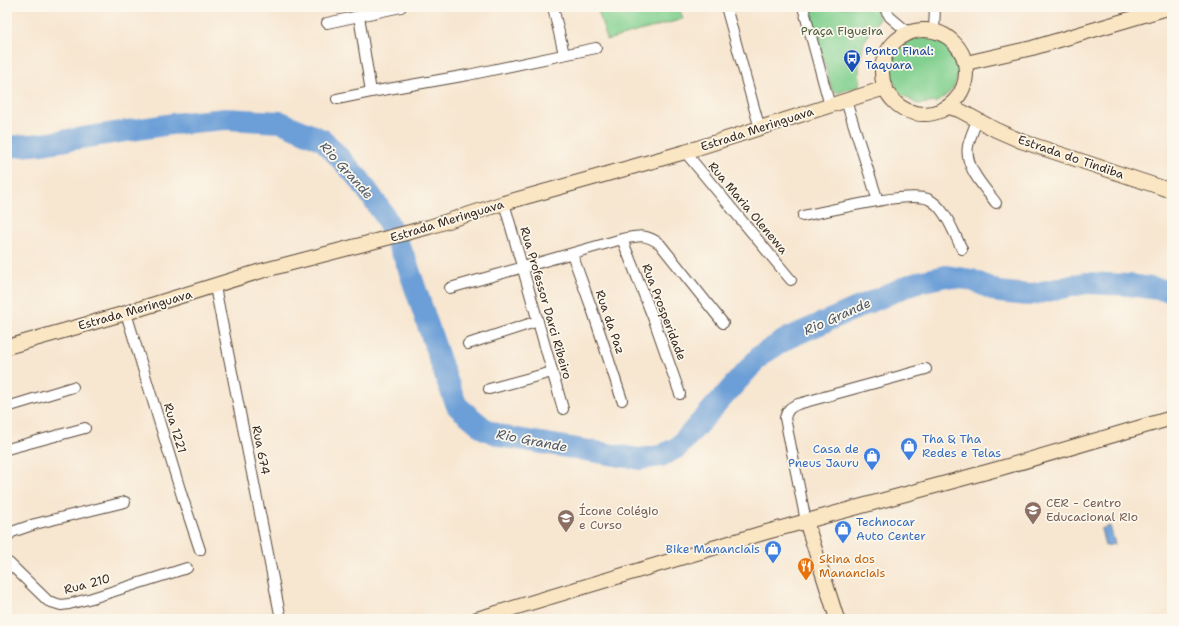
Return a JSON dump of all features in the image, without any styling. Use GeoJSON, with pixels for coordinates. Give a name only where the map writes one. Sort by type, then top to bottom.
{"type":"FeatureCollection","features":[{"type":"Feature","properties":{"kind":"street"},"geometry":{"type":"LineString","coordinates":[[327,23],[401,7]]}},
{"type":"Feature","properties":{"kind":"street"},"geometry":{"type":"LineString","coordinates":[[553,7],[564,54]]}},
{"type":"Feature","properties":{"kind":"street"},"geometry":{"type":"LineString","coordinates":[[726,7],[760,129]]}},
{"type":"Feature","properties":{"kind":"street"},"geometry":{"type":"LineString","coordinates":[[803,7],[830,106]]}},
{"type":"Feature","properties":{"kind":"street"},"geometry":{"type":"LineString","coordinates":[[884,7],[890,17],[909,33]]}},
{"type":"Feature","properties":{"kind":"street"},"geometry":{"type":"LineString","coordinates":[[934,31],[935,7]]}},
{"type":"Feature","properties":{"kind":"street"},"geometry":{"type":"LineString","coordinates":[[966,63],[1032,48],[1172,7]]}},
{"type":"Feature","properties":{"kind":"street"},"geometry":{"type":"LineString","coordinates":[[359,16],[370,92]]}},
{"type":"Feature","properties":{"kind":"street"},"geometry":{"type":"LineString","coordinates":[[922,30],[934,31],[949,38],[960,49],[966,63],[967,74],[961,94],[949,107],[935,114],[919,115],[899,106],[893,101],[884,88],[882,72],[885,55],[895,42],[909,33],[922,30]]}},
{"type":"Feature","properties":{"kind":"street"},"geometry":{"type":"LineString","coordinates":[[337,99],[468,75],[596,48]]}},
{"type":"Feature","properties":{"kind":"street","name":"Estrada Meringuava"},"geometry":{"type":"LineString","coordinates":[[7,347],[261,272],[429,227],[504,203],[685,152],[884,88]]}},
{"type":"Feature","properties":{"kind":"street"},"geometry":{"type":"LineString","coordinates":[[961,94],[975,118],[968,147],[968,158],[973,172],[996,203]]}},
{"type":"Feature","properties":{"kind":"street"},"geometry":{"type":"LineString","coordinates":[[846,101],[878,201]]}},
{"type":"Feature","properties":{"kind":"street","name":"Estrada do Tindiba"},"geometry":{"type":"LineString","coordinates":[[949,107],[959,110],[1021,141],[1172,191]]}},
{"type":"Feature","properties":{"kind":"street","name":"Rua Maria Olenewa"},"geometry":{"type":"LineString","coordinates":[[685,152],[791,280]]}},
{"type":"Feature","properties":{"kind":"street"},"geometry":{"type":"LineString","coordinates":[[803,216],[878,201],[913,197],[928,199],[939,207],[962,249]]}},
{"type":"Feature","properties":{"kind":"street","name":"Rua Professor Darci Ribeiro"},"geometry":{"type":"LineString","coordinates":[[504,203],[563,409]]}},
{"type":"Feature","properties":{"kind":"street"},"geometry":{"type":"LineString","coordinates":[[450,288],[622,240],[639,236],[647,236],[660,244],[723,324]]}},
{"type":"Feature","properties":{"kind":"street","name":"Rua Prosperidade"},"geometry":{"type":"LineString","coordinates":[[622,240],[654,320],[680,394]]}},
{"type":"Feature","properties":{"kind":"street","name":"Rua da Paz"},"geometry":{"type":"LineString","coordinates":[[572,254],[622,400]]}},
{"type":"Feature","properties":{"kind":"street","name":"Rua 674"},"geometry":{"type":"LineString","coordinates":[[215,286],[281,619]]}},
{"type":"Feature","properties":{"kind":"street","name":"Rua 1221"},"geometry":{"type":"LineString","coordinates":[[126,313],[200,550]]}},
{"type":"Feature","properties":{"kind":"street"},"geometry":{"type":"LineString","coordinates":[[468,344],[538,322]]}},
{"type":"Feature","properties":{"kind":"street"},"geometry":{"type":"LineString","coordinates":[[837,619],[806,521],[785,418],[787,411],[791,406],[926,369]]}},
{"type":"Feature","properties":{"kind":"street"},"geometry":{"type":"LineString","coordinates":[[489,390],[552,372]]}},
{"type":"Feature","properties":{"kind":"street"},"geometry":{"type":"LineString","coordinates":[[7,407],[73,387]]}},
{"type":"Feature","properties":{"kind":"street"},"geometry":{"type":"LineString","coordinates":[[477,619],[806,521],[1001,468],[1172,418]]}},
{"type":"Feature","properties":{"kind":"street"},"geometry":{"type":"LineString","coordinates":[[7,449],[85,428]]}},
{"type":"Feature","properties":{"kind":"street"},"geometry":{"type":"LineString","coordinates":[[7,537],[12,532],[35,524],[125,502]]}},
{"type":"Feature","properties":{"kind":"street","name":"Rua 210"},"geometry":{"type":"LineString","coordinates":[[8,562],[48,601],[61,605],[92,598],[186,568]]}},
{"type":"Feature","properties":{"kind":"green space"},"geometry":{"type":"Polygon","coordinates":[[[597,7],[679,7],[683,19],[607,40],[597,7]]]}},
{"type":"Feature","properties":{"kind":"green space","name":"Praça Figueira"},"geometry":{"type":"Polygon","coordinates":[[[809,7],[876,7],[879,19],[864,42],[859,66],[860,83],[858,87],[837,93],[832,90],[809,7]]]}},
{"type":"Feature","properties":{"kind":"green space"},"geometry":{"type":"Polygon","coordinates":[[[921,36],[935,37],[943,42],[952,50],[957,60],[958,76],[953,89],[938,102],[917,104],[899,93],[891,75],[892,60],[905,43],[921,36]]]}},
{"type":"Feature","properties":{"kind":"water"},"geometry":{"type":"Polygon","coordinates":[[[1110,526],[1115,544],[1105,546],[1101,529],[1110,526]]]}},
{"type":"Feature","properties":{"kind":"waterway","name":"Rio Grande"},"geometry":{"type":"LineString","coordinates":[[7,147],[42,144],[172,124],[226,119],[281,122],[323,140],[360,180],[385,216],[406,261],[457,406],[486,430],[505,437],[639,459],[661,456],[678,447],[761,355],[788,338],[914,283],[946,276],[972,280],[999,292],[1028,295],[1086,283],[1129,285],[1172,291]]}},
{"type":"Feature","properties":{"kind":"place","name":"Ponto Final: Taquara"},"geometry":{"type":"Point","coordinates":[852,73]}},
{"type":"Feature","properties":{"kind":"place","name":"Tha & Tha Redes e Telas"},"geometry":{"type":"Point","coordinates":[909,461]}},
{"type":"Feature","properties":{"kind":"place","name":"Casa de Pneus Jauru"},"geometry":{"type":"Point","coordinates":[872,471]}},
{"type":"Feature","properties":{"kind":"place","name":"CER - Centro Educacional Rio"},"geometry":{"type":"Point","coordinates":[1033,525]}},
{"type":"Feature","properties":{"kind":"place","name":"Ícone Colégio e Curso"},"geometry":{"type":"Point","coordinates":[566,533]}},
{"type":"Feature","properties":{"kind":"place","name":"Technocar Auto Center"},"geometry":{"type":"Point","coordinates":[843,544]}},
{"type":"Feature","properties":{"kind":"place","name":"Bike Mananciais"},"geometry":{"type":"Point","coordinates":[773,564]}},
{"type":"Feature","properties":{"kind":"place","name":"Skina dos Mananciais"},"geometry":{"type":"Point","coordinates":[806,581]}}]}
